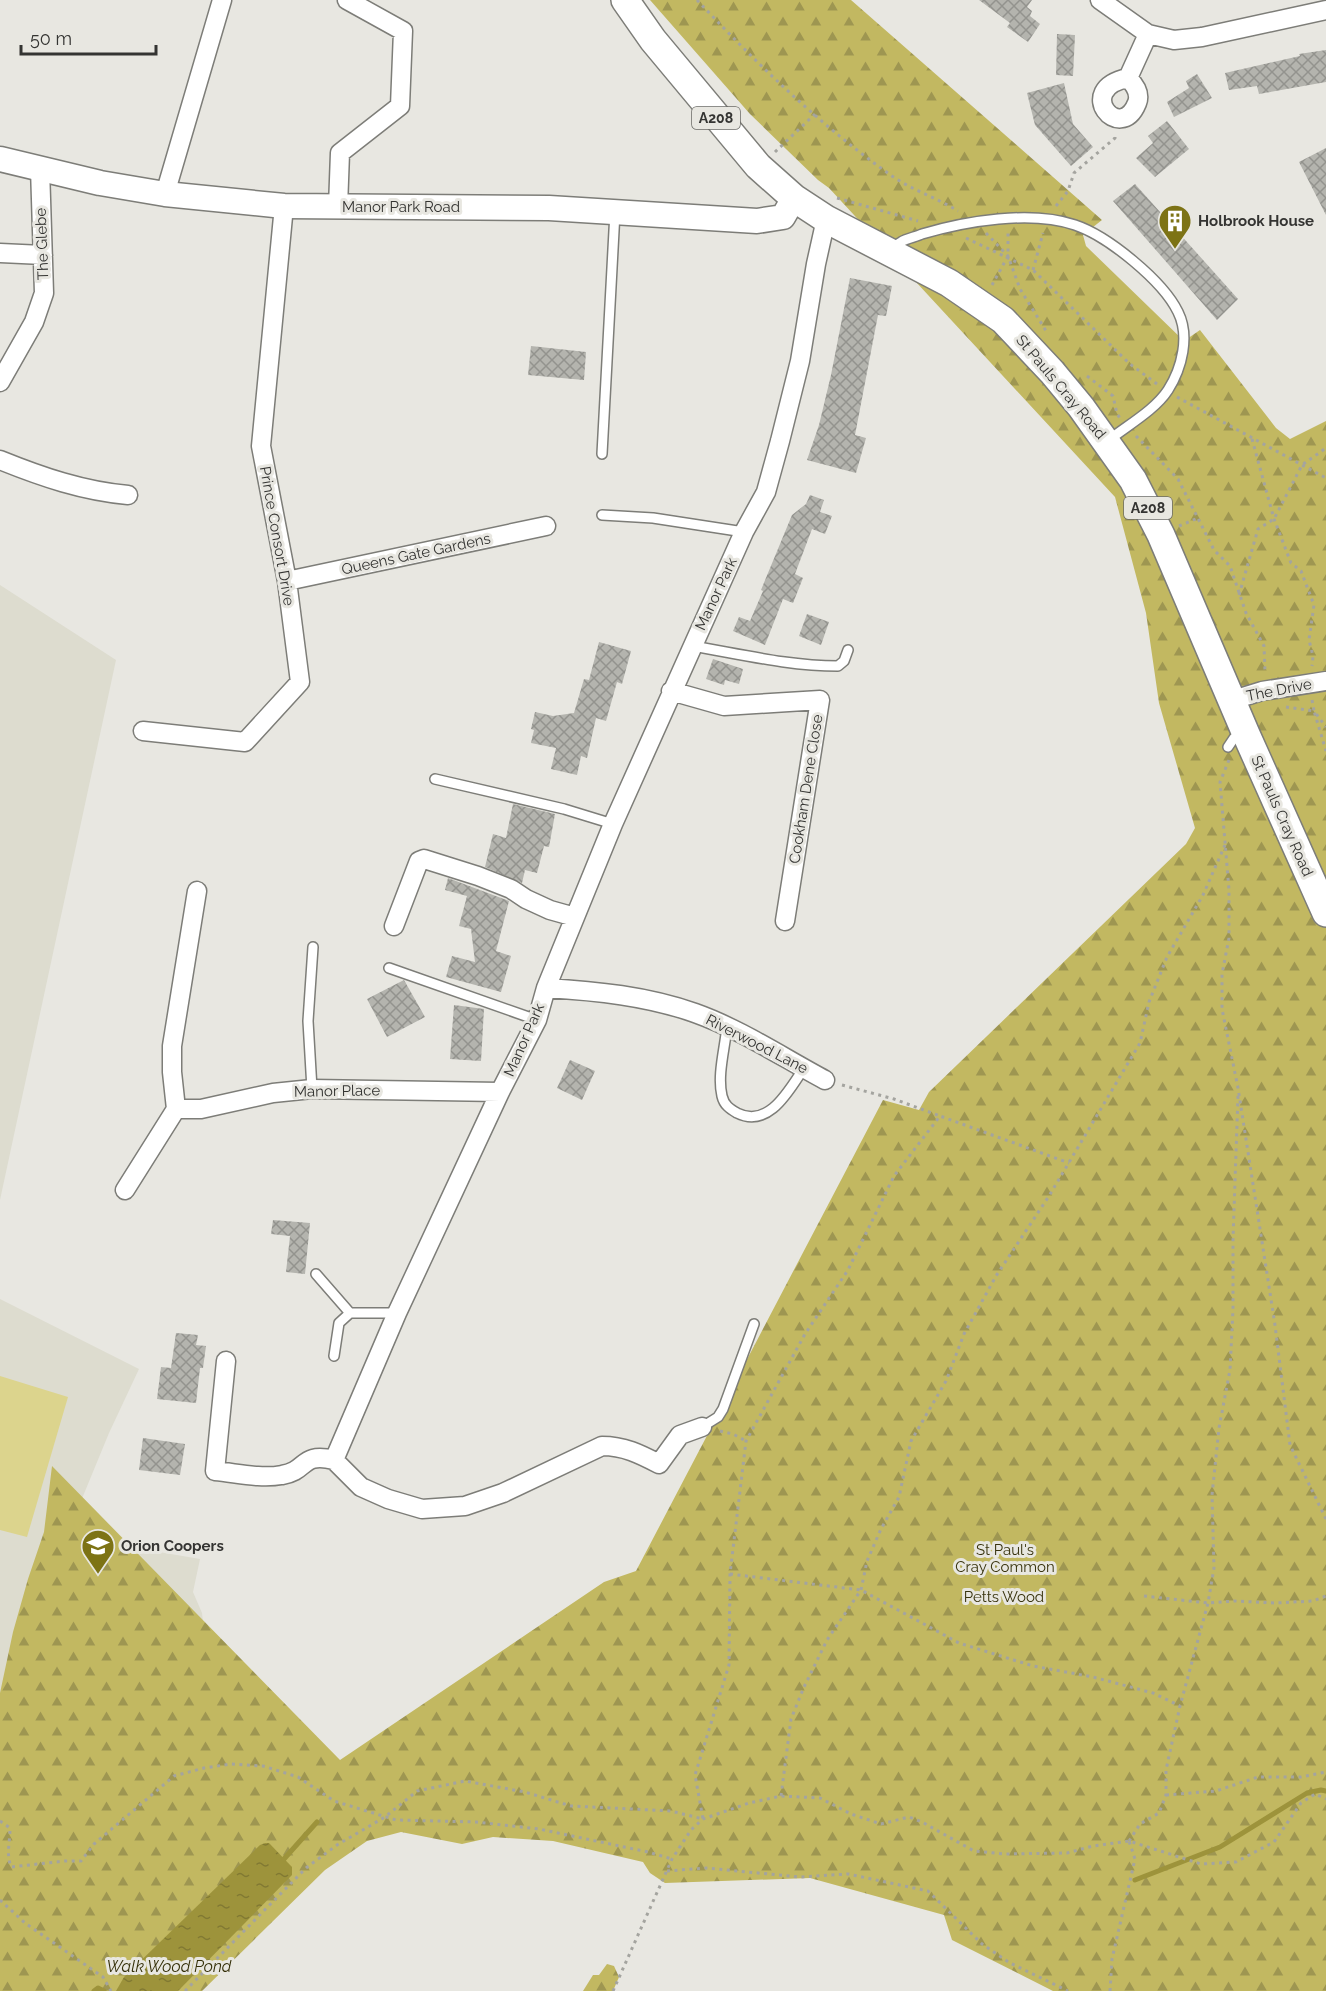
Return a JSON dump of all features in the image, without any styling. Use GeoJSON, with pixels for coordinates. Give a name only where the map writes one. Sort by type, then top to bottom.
{"type":"FeatureCollection","features":[{"type":"Feature","properties":{"kind":"main road","name":"St Pauls Cray Road"},"geometry":{"type":"LineString","coordinates":[[624,0],[653,40],[768,153],[794,198],[831,209],[890,252],[949,283],[1003,320],[1117,433],[1133,480],[1243,697],[1237,740],[1326,913]]}},
{"type":"Feature","properties":{"kind":"main road","name":"Manor Park Road"},"geometry":{"type":"LineString","coordinates":[[0,159],[100,183],[165,194],[284,206],[549,208],[757,221],[783,217],[794,198]]}},
{"type":"Feature","properties":{"kind":"street"},"geometry":{"type":"LineString","coordinates":[[165,194],[222,0]]}},
{"type":"Feature","properties":{"kind":"street"},"geometry":{"type":"LineString","coordinates":[[338,207],[340,153],[400,106],[403,31],[347,0]]}},
{"type":"Feature","properties":{"kind":"street"},"geometry":{"type":"LineString","coordinates":[[1100,0],[1148,34],[1174,40],[1202,37],[1326,10]]}},
{"type":"Feature","properties":{"kind":"street"},"geometry":{"type":"LineString","coordinates":[[1128,78],[1148,34]]}},
{"type":"Feature","properties":{"kind":"street"},"geometry":{"type":"LineString","coordinates":[[1128,78],[1136,86],[1139,99],[1135,108],[1127,115],[1117,118],[1109,116],[1102,108],[1102,97],[1110,86],[1119,80],[1128,78]]}},
{"type":"Feature","properties":{"kind":"street","name":"The Glebe"},"geometry":{"type":"LineString","coordinates":[[0,382],[34,322],[44,293],[40,168]]}},
{"type":"Feature","properties":{"kind":"street","name":"Prince Consort Drive"},"geometry":{"type":"LineString","coordinates":[[143,731],[245,742],[300,682],[287,581],[261,446],[284,206]]}},
{"type":"Feature","properties":{"kind":"street","name":"Manor Park"},"geometry":{"type":"LineString","coordinates":[[334,1460],[398,1313],[500,1092],[537,1020],[546,988],[613,824],[744,532],[766,492],[800,361],[816,264],[831,209]]}},
{"type":"Feature","properties":{"kind":"street"},"geometry":{"type":"LineString","coordinates":[[0,253],[43,255]]}},
{"type":"Feature","properties":{"kind":"street"},"geometry":{"type":"LineString","coordinates":[[0,460],[48,479],[100,492],[128,495]]}},
{"type":"Feature","properties":{"kind":"street","name":"Queens Gate Gardens"},"geometry":{"type":"LineString","coordinates":[[287,581],[546,526]]}},
{"type":"Feature","properties":{"kind":"street","name":"The Drive"},"geometry":{"type":"LineString","coordinates":[[1243,697],[1318,682]]}},
{"type":"Feature","properties":{"kind":"street","name":"Cookham Dene Close"},"geometry":{"type":"LineString","coordinates":[[671,692],[724,706],[820,700],[786,921]]}},
{"type":"Feature","properties":{"kind":"street"},"geometry":{"type":"LineString","coordinates":[[394,926],[418,861],[424,859],[478,876],[510,889],[550,910],[575,917]]}},
{"type":"Feature","properties":{"kind":"street"},"geometry":{"type":"LineString","coordinates":[[125,1190],[176,1108],[172,1046],[197,891]]}},
{"type":"Feature","properties":{"kind":"street","name":"Riverwood Lane"},"geometry":{"type":"LineString","coordinates":[[546,988],[590,991],[656,1002],[694,1012],[727,1026],[825,1080]]}},
{"type":"Feature","properties":{"kind":"street","name":"Manor Place"},"geometry":{"type":"LineString","coordinates":[[176,1108],[201,1109],[273,1093],[312,1089],[500,1092]]}},
{"type":"Feature","properties":{"kind":"street"},"geometry":{"type":"LineString","coordinates":[[226,1360],[215,1471],[269,1477],[285,1475],[319,1456],[334,1460],[361,1487],[387,1499],[422,1509],[465,1506],[503,1492],[602,1446],[615,1446],[634,1451],[660,1464],[680,1435],[702,1427]]}},
{"type":"Feature","properties":{"kind":"lane"},"geometry":{"type":"LineString","coordinates":[[602,454],[615,212]]}},
{"type":"Feature","properties":{"kind":"lane"},"geometry":{"type":"LineString","coordinates":[[890,252],[902,241],[942,228],[1009,219],[1046,219],[1076,225],[1117,248],[1157,284],[1178,312],[1184,335],[1180,367],[1167,391],[1150,408],[1117,433]]}},
{"type":"Feature","properties":{"kind":"lane"},"geometry":{"type":"LineString","coordinates":[[603,515],[653,518],[744,532]]}},
{"type":"Feature","properties":{"kind":"lane"},"geometry":{"type":"LineString","coordinates":[[692,646],[800,664],[828,666],[838,666],[844,661],[849,650]]}},
{"type":"Feature","properties":{"kind":"lane"},"geometry":{"type":"LineString","coordinates":[[435,779],[564,809],[613,824]]}},
{"type":"Feature","properties":{"kind":"lane"},"geometry":{"type":"LineString","coordinates":[[312,1089],[308,1021],[313,947]]}},
{"type":"Feature","properties":{"kind":"lane"},"geometry":{"type":"LineString","coordinates":[[389,968],[537,1020]]}},
{"type":"Feature","properties":{"kind":"lane"},"geometry":{"type":"LineString","coordinates":[[727,1026],[721,1083],[724,1103],[731,1109],[742,1115],[753,1117],[773,1109],[804,1068]]}},
{"type":"Feature","properties":{"kind":"lane"},"geometry":{"type":"LineString","coordinates":[[316,1274],[350,1313]]}},
{"type":"Feature","properties":{"kind":"lane"},"geometry":{"type":"LineString","coordinates":[[334,1356],[339,1323],[350,1313],[398,1313]]}},
{"type":"Feature","properties":{"kind":"lane"},"geometry":{"type":"LineString","coordinates":[[702,1427],[718,1417],[723,1409],[754,1324]]}},
{"type":"Feature","properties":{"kind":"path"},"geometry":{"type":"LineString","coordinates":[[697,0],[743,49],[841,137],[895,178],[943,201],[976,223],[1008,256]]}},
{"type":"Feature","properties":{"kind":"path"},"geometry":{"type":"LineString","coordinates":[[768,153],[815,114]]}},
{"type":"Feature","properties":{"kind":"path"},"geometry":{"type":"LineString","coordinates":[[1068,191],[1074,173],[1115,138],[1117,118]]}},
{"type":"Feature","properties":{"kind":"path"},"geometry":{"type":"LineString","coordinates":[[831,209],[942,228],[1008,256],[1033,270],[1130,364],[1167,391],[1326,478]]}},
{"type":"Feature","properties":{"kind":"path"},"geometry":{"type":"LineString","coordinates":[[1009,219],[1008,256],[1020,290],[1053,340]]}},
{"type":"Feature","properties":{"kind":"path"},"geometry":{"type":"LineString","coordinates":[[981,305],[1008,256]]}},
{"type":"Feature","properties":{"kind":"path"},"geometry":{"type":"LineString","coordinates":[[1081,370],[1113,396],[1117,414],[1117,433],[1144,446],[1178,480],[1214,550],[1230,566],[1239,595],[1264,646],[1265,674],[1243,697]]}},
{"type":"Feature","properties":{"kind":"path"},"geometry":{"type":"LineString","coordinates":[[1251,439],[1274,519],[1291,563],[1301,571],[1314,605],[1309,640],[1318,682],[1314,711],[1326,752]]}},
{"type":"Feature","properties":{"kind":"path"},"geometry":{"type":"LineString","coordinates":[[1239,595],[1258,529],[1274,519],[1302,465],[1326,448]]}},
{"type":"Feature","properties":{"kind":"path"},"geometry":{"type":"LineString","coordinates":[[1236,587],[1242,587]]}},
{"type":"Feature","properties":{"kind":"path"},"geometry":{"type":"LineString","coordinates":[[1314,711],[1326,727]]}},
{"type":"Feature","properties":{"kind":"path"},"geometry":{"type":"LineString","coordinates":[[1237,740],[1221,782],[1229,890],[1229,938],[1222,974],[1222,1009],[1238,1088],[1275,1325],[1290,1445],[1326,1519]]}},
{"type":"Feature","properties":{"kind":"path"},"geometry":{"type":"LineString","coordinates":[[781,1796],[791,1719],[827,1640],[861,1590],[867,1561],[899,1497],[910,1441],[946,1381],[964,1334],[996,1276],[1069,1163],[1140,1043],[1149,1002],[1167,957],[1203,895],[1225,844]]}},
{"type":"Feature","properties":{"kind":"path"},"geometry":{"type":"LineString","coordinates":[[825,1080],[894,1099],[1069,1163]]}},
{"type":"Feature","properties":{"kind":"path"},"geometry":{"type":"LineString","coordinates":[[1128,1841],[1140,1824],[1159,1812],[1166,1795],[1166,1770],[1180,1706],[1208,1603],[1214,1568],[1212,1495],[1219,1428],[1230,1370],[1238,1088]]}},
{"type":"Feature","properties":{"kind":"path"},"geometry":{"type":"LineString","coordinates":[[703,1819],[695,1775],[729,1665],[730,1574],[746,1441],[805,1334],[848,1270],[894,1176],[940,1116]]}},
{"type":"Feature","properties":{"kind":"path"},"geometry":{"type":"LineString","coordinates":[[702,1427],[733,1434],[746,1441]]}},
{"type":"Feature","properties":{"kind":"path"},"geometry":{"type":"LineString","coordinates":[[730,1574],[861,1590],[959,1643],[1033,1666],[1093,1677],[1153,1693],[1180,1706]]}},
{"type":"Feature","properties":{"kind":"path"},"geometry":{"type":"LineString","coordinates":[[1144,1596],[1208,1603],[1313,1601],[1326,1596]]}},
{"type":"Feature","properties":{"kind":"path"},"geometry":{"type":"LineString","coordinates":[[0,1821],[10,1828],[10,1841],[6,1854],[11,1867],[81,1861],[94,1844],[174,1776],[231,1764],[263,1766],[298,1777],[334,1801],[396,1820],[476,1822],[538,1829],[672,1859]]}},
{"type":"Feature","properties":{"kind":"path"},"geometry":{"type":"LineString","coordinates":[[1166,1795],[1216,1791],[1258,1777],[1301,1777],[1326,1772]]}},
{"type":"Feature","properties":{"kind":"path"},"geometry":{"type":"LineString","coordinates":[[185,1991],[306,1868],[337,1845],[386,1817],[417,1791],[465,1781],[525,1792],[571,1806],[670,1811],[703,1819]]}},
{"type":"Feature","properties":{"kind":"path"},"geometry":{"type":"LineString","coordinates":[[613,1991],[672,1859],[691,1830],[703,1819],[749,1803],[781,1796],[820,1798],[851,1814],[881,1824],[909,1817],[974,1851],[1004,1854],[1067,1852],[1128,1841],[1201,1864],[1236,1862],[1274,1842],[1301,1803],[1315,1794],[1326,1799]]}},
{"type":"Feature","properties":{"kind":"path"},"geometry":{"type":"LineString","coordinates":[[1110,1991],[1112,1959],[1135,1858],[1128,1841]]}},
{"type":"Feature","properties":{"kind":"path"},"geometry":{"type":"LineString","coordinates":[[667,1870],[706,1868],[800,1877],[848,1874],[928,1891],[982,1944],[1010,1963],[1068,1991]]}},
{"type":"Feature","properties":{"kind":"path"},"geometry":{"type":"LineString","coordinates":[[0,1900],[25,1923],[103,1977],[110,1990]]}},
{"type":"Feature","properties":{"kind":"shaded area"},"geometry":{"type":"Polygon","coordinates":[[[0,585],[116,660],[0,1200],[0,585]]]}},
{"type":"Feature","properties":{"kind":"shaded area","name":"Orion Coopers"},"geometry":{"type":"Polygon","coordinates":[[[0,1299],[139,1369],[81,1501],[101,1542],[200,1559],[193,1592],[202,1613],[205,1638],[0,1705],[0,1299]]]}},
{"type":"Feature","properties":{"kind":"shaded area"},"geometry":{"type":"Polygon","coordinates":[[[0,1376],[68,1397],[27,1537],[0,1530],[0,1376]]]}},
{"type":"Feature","properties":{"kind":"green space","name":"St Paul's Cray Common"},"geometry":{"type":"Polygon","coordinates":[[[650,0],[851,0],[1102,220],[1083,235],[1086,246],[1184,341],[1200,330],[1276,428],[1290,439],[1326,421],[1326,1991],[1053,1991],[952,1940],[944,1915],[810,1878],[665,1883],[650,1873],[643,1862],[553,1841],[493,1837],[462,1844],[401,1832],[367,1841],[325,1870],[202,1991],[0,1991],[0,1693],[13,1632],[44,1532],[52,1466],[340,1760],[604,1582],[636,1571],[883,1100],[919,1110],[929,1092],[1186,844],[1195,828],[1159,703],[1146,613],[1115,497],[829,188],[750,114],[650,0]]]}},
{"type":"Feature","properties":{"kind":"green space"},"geometry":{"type":"Polygon","coordinates":[[[607,1964],[614,1966],[619,1977],[613,1991],[583,1991],[593,1975],[599,1975],[607,1964]]]}},
{"type":"Feature","properties":{"kind":"water","name":"Walk Wood Pond"},"geometry":{"type":"Polygon","coordinates":[[[269,1843],[292,1867],[292,1875],[178,1991],[116,1991],[124,1977],[260,1845],[269,1843]]]}},
{"type":"Feature","properties":{"kind":"building"},"geometry":{"type":"Polygon","coordinates":[[[979,0],[1032,0],[1027,7],[1032,11],[1030,16],[1040,24],[1028,42],[1007,27],[1010,23],[979,0]]]}},
{"type":"Feature","properties":{"kind":"building"},"geometry":{"type":"Polygon","coordinates":[[[1057,34],[1075,35],[1073,76],[1056,75],[1057,34]]]}},
{"type":"Feature","properties":{"kind":"building"},"geometry":{"type":"Polygon","coordinates":[[[1326,50],[1326,82],[1259,94],[1257,86],[1229,90],[1225,73],[1300,56],[1299,54],[1326,50]]]}},
{"type":"Feature","properties":{"kind":"building"},"geometry":{"type":"Polygon","coordinates":[[[1197,74],[1212,98],[1174,117],[1167,102],[1189,88],[1186,81],[1197,74]]]}},
{"type":"Feature","properties":{"kind":"building"},"geometry":{"type":"Polygon","coordinates":[[[1064,83],[1073,124],[1093,147],[1071,166],[1035,125],[1027,93],[1064,83]]]}},
{"type":"Feature","properties":{"kind":"building"},"geometry":{"type":"Polygon","coordinates":[[[1167,121],[1189,149],[1155,177],[1136,158],[1153,143],[1148,136],[1167,121]]]}},
{"type":"Feature","properties":{"kind":"building"},"geometry":{"type":"Polygon","coordinates":[[[1326,148],[1326,215],[1299,162],[1326,148]]]}},
{"type":"Feature","properties":{"kind":"building","name":"Holbrook House"},"geometry":{"type":"Polygon","coordinates":[[[1135,184],[1238,299],[1217,320],[1113,201],[1135,184]]]}},
{"type":"Feature","properties":{"kind":"building"},"geometry":{"type":"Polygon","coordinates":[[[850,278],[892,286],[886,316],[878,315],[855,435],[866,438],[856,473],[807,460],[819,425],[831,375],[850,278]]]}},
{"type":"Feature","properties":{"kind":"building"},"geometry":{"type":"Polygon","coordinates":[[[531,346],[586,352],[584,380],[528,375],[531,346]]]}},
{"type":"Feature","properties":{"kind":"building"},"geometry":{"type":"Polygon","coordinates":[[[810,495],[824,500],[820,512],[832,516],[825,534],[812,529],[795,574],[803,578],[793,603],[783,599],[765,645],[733,631],[739,617],[750,621],[792,515],[806,504],[810,495]]]}},
{"type":"Feature","properties":{"kind":"building"},"geometry":{"type":"Polygon","coordinates":[[[807,614],[829,622],[821,645],[799,636],[807,614]]]}},
{"type":"Feature","properties":{"kind":"building"},"geometry":{"type":"Polygon","coordinates":[[[599,642],[631,651],[622,684],[617,682],[606,721],[596,718],[587,758],[581,756],[577,775],[551,769],[556,748],[531,743],[535,712],[553,716],[574,713],[584,679],[589,680],[599,642]]]}},
{"type":"Feature","properties":{"kind":"building"},"geometry":{"type":"Polygon","coordinates":[[[713,659],[743,669],[739,684],[725,680],[724,685],[706,679],[713,659]]]}},
{"type":"Feature","properties":{"kind":"building"},"geometry":{"type":"Polygon","coordinates":[[[513,804],[555,814],[549,847],[544,846],[537,873],[525,870],[522,883],[485,867],[493,834],[506,838],[513,804]]]}},
{"type":"Feature","properties":{"kind":"building"},"geometry":{"type":"Polygon","coordinates":[[[448,878],[509,901],[496,951],[511,956],[501,992],[446,977],[452,956],[475,962],[471,929],[459,926],[467,896],[445,890],[448,878]]]}},
{"type":"Feature","properties":{"kind":"building"},"geometry":{"type":"Polygon","coordinates":[[[404,980],[425,1017],[387,1037],[367,999],[404,980]]]}},
{"type":"Feature","properties":{"kind":"building"},"geometry":{"type":"Polygon","coordinates":[[[454,1005],[484,1009],[481,1061],[450,1059],[454,1005]]]}},
{"type":"Feature","properties":{"kind":"building"},"geometry":{"type":"Polygon","coordinates":[[[570,1060],[595,1071],[582,1100],[557,1088],[570,1060]]]}},
{"type":"Feature","properties":{"kind":"building"},"geometry":{"type":"Polygon","coordinates":[[[273,1220],[310,1223],[305,1274],[286,1272],[290,1236],[271,1234],[273,1220]]]}},
{"type":"Feature","properties":{"kind":"building"},"geometry":{"type":"Polygon","coordinates":[[[176,1333],[198,1335],[196,1345],[206,1346],[203,1368],[200,1368],[196,1403],[157,1399],[161,1367],[171,1368],[176,1333]]]}},
{"type":"Feature","properties":{"kind":"building"},"geometry":{"type":"Polygon","coordinates":[[[143,1438],[185,1444],[180,1475],[139,1470],[143,1438]]]}},
{"type":"Feature","properties":{"kind":"waterway"},"geometry":{"type":"LineString","coordinates":[[1135,1880],[1220,1847],[1307,1793],[1326,1791]]}},
{"type":"Feature","properties":{"kind":"waterway"},"geometry":{"type":"LineString","coordinates":[[284,1859],[317,1822]]}},
{"type":"Feature","properties":{"kind":"waterway"},"geometry":{"type":"LineString","coordinates":[[94,1991],[98,1988],[104,1991]]}},
{"type":"Feature","properties":{"kind":"place","name":"Holbrook House"},"geometry":{"type":"Point","coordinates":[1175,250]}},
{"type":"Feature","properties":{"kind":"place","name":"Orion Coopers"},"geometry":{"type":"Point","coordinates":[98,1575]}},
{"type":"Feature","properties":{"kind":"park label","name":"Petts Wood"},"geometry":{"type":"Point","coordinates":[1004,1597]}}]}
